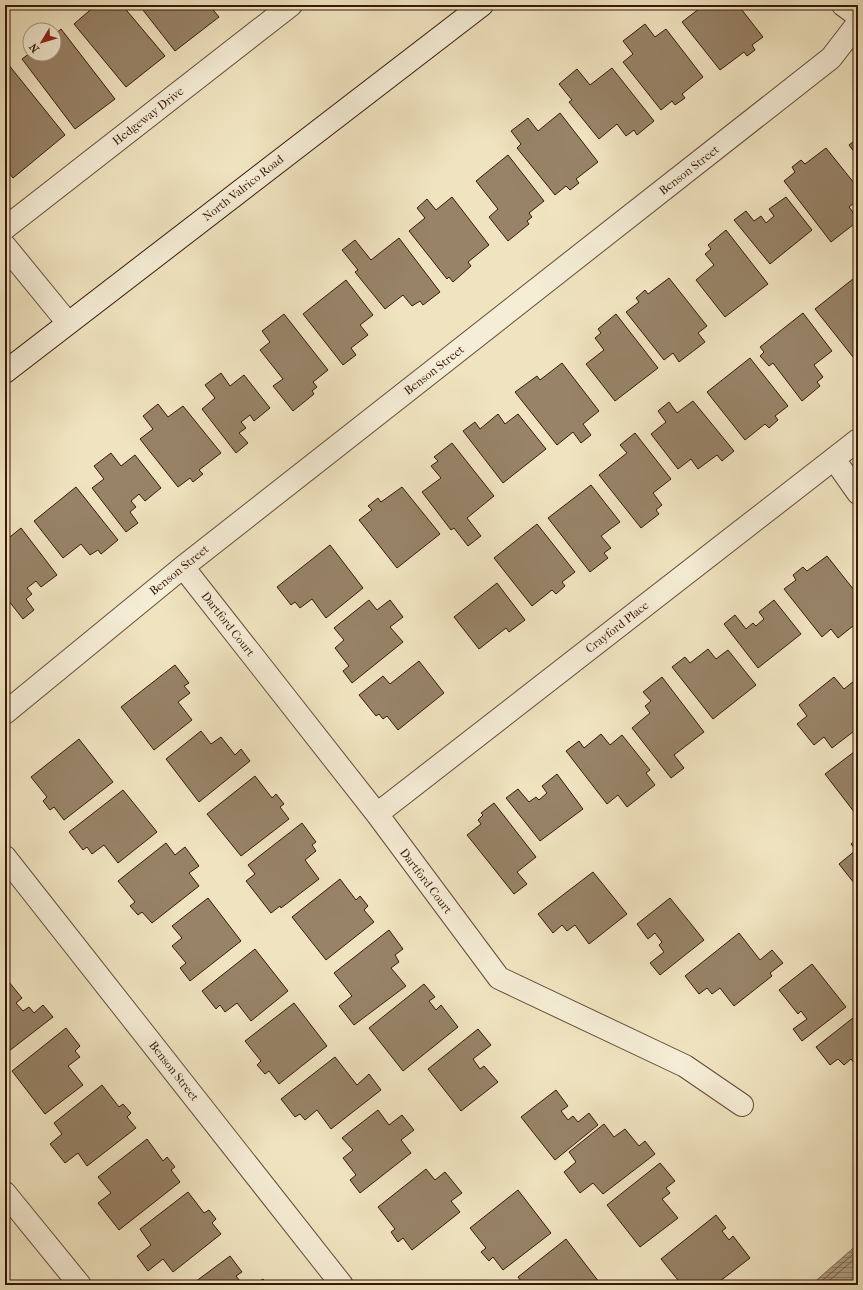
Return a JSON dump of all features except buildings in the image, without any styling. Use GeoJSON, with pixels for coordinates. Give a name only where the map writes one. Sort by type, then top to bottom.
{"type":"FeatureCollection","features":[{"type":"Feature","properties":{"kind":"street","name":"Hedgeway Drive"},"geometry":{"type":"LineString","coordinates":[[5,228],[291,5]]}},
{"type":"Feature","properties":{"kind":"street","name":"North Valrico Road"},"geometry":{"type":"LineString","coordinates":[[5,372],[482,5]]}},
{"type":"Feature","properties":{"kind":"street"},"geometry":{"type":"LineString","coordinates":[[843,5],[858,16]]}},
{"type":"Feature","properties":{"kind":"street","name":"Benson Street"},"geometry":{"type":"LineString","coordinates":[[5,713],[183,567],[831,58],[858,23]]}},
{"type":"Feature","properties":{"kind":"street"},"geometry":{"type":"LineString","coordinates":[[5,246],[68,323]]}},
{"type":"Feature","properties":{"kind":"street","name":"Crayford Place"},"geometry":{"type":"LineString","coordinates":[[376,814],[858,440]]}},
{"type":"Feature","properties":{"kind":"street"},"geometry":{"type":"LineString","coordinates":[[834,459],[858,493]]}},
{"type":"Feature","properties":{"kind":"street","name":"Dartford Court"},"geometry":{"type":"LineString","coordinates":[[183,567],[376,814],[499,978],[685,1066],[742,1105]]}},
{"type":"Feature","properties":{"kind":"street","name":"Benson Street"},"geometry":{"type":"LineString","coordinates":[[5,857],[342,1285]]}},
{"type":"Feature","properties":{"kind":"street"},"geometry":{"type":"LineString","coordinates":[[5,1193],[80,1285]]}},
{"type":"Feature","properties":{"kind":"water"},"geometry":{"type":"Polygon","coordinates":[[[858,1244],[858,1285],[811,1285],[858,1244]]]}}]}
